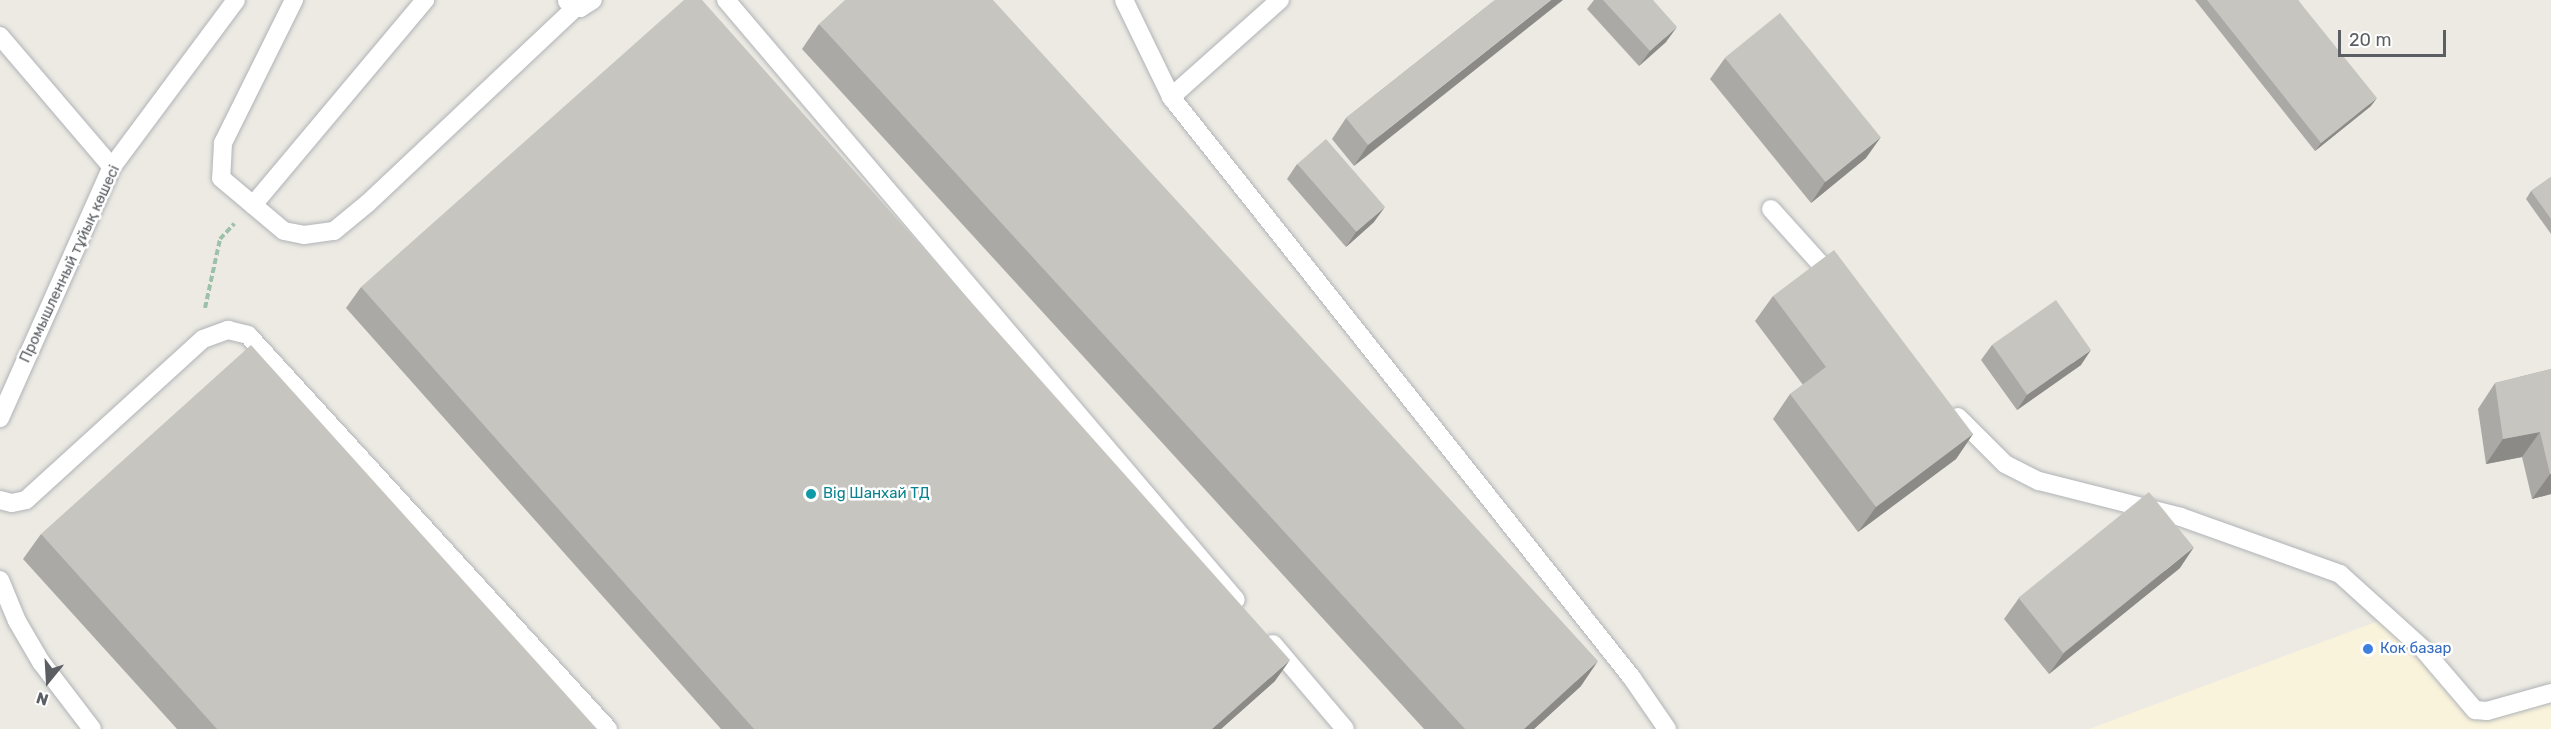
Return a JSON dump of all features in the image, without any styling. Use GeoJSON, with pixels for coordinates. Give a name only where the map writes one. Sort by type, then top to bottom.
{"type":"FeatureCollection","features":[{"type":"Feature","properties":{"kind":"lane","name":"Промышленный тұйық көшесі"},"geometry":{"type":"LineString","coordinates":[[0,418],[112,167],[236,0]]}},
{"type":"Feature","properties":{"kind":"lane"},"geometry":{"type":"LineString","coordinates":[[294,0],[223,144],[221,178],[284,231],[316,236],[334,231],[571,4],[585,8],[593,0]]}},
{"type":"Feature","properties":{"kind":"lane"},"geometry":{"type":"LineString","coordinates":[[253,205],[425,0]]}},
{"type":"Feature","properties":{"kind":"lane"},"geometry":{"type":"LineString","coordinates":[[1124,0],[1171,97],[1632,678],[1667,729]]}},
{"type":"Feature","properties":{"kind":"lane"},"geometry":{"type":"LineString","coordinates":[[1171,97],[1280,0]]}},
{"type":"Feature","properties":{"kind":"lane"},"geometry":{"type":"LineString","coordinates":[[734,3],[1244,610]]}},
{"type":"Feature","properties":{"kind":"lane"},"geometry":{"type":"LineString","coordinates":[[0,36],[112,167]]}},
{"type":"Feature","properties":{"kind":"lane"},"geometry":{"type":"LineString","coordinates":[[1771,209],[1849,296]]}},
{"type":"Feature","properties":{"kind":"lane"},"geometry":{"type":"LineString","coordinates":[[0,500],[12,503],[26,500],[203,339],[228,330],[248,334],[608,729]]}},
{"type":"Feature","properties":{"kind":"lane"},"geometry":{"type":"LineString","coordinates":[[1944,401],[1976,436],[2019,473],[2181,517],[2340,574],[2422,648],[2475,710],[2487,711],[2551,693]]}},
{"type":"Feature","properties":{"kind":"lane"},"geometry":{"type":"LineString","coordinates":[[0,580],[17,621],[41,662],[92,729]]}},
{"type":"Feature","properties":{"kind":"lane"},"geometry":{"type":"LineString","coordinates":[[1260,629],[1345,729]]}},
{"type":"Feature","properties":{"kind":"path"},"geometry":{"type":"LineString","coordinates":[[203,339],[207,288],[220,239],[253,205]]}},
{"type":"Feature","properties":{"kind":"shaded area","name":"Кок базар"},"geometry":{"type":"Polygon","coordinates":[[[2400,613],[2482,704],[2551,684],[2551,729],[2089,729],[2400,613]]]}},
{"type":"Feature","properties":{"kind":"building","name":"Big Шанхай ТД"},"geometry":{"type":"Polygon","coordinates":[[[684,0],[702,0],[1290,660],[1212,729],[754,729],[361,287],[684,0]]]}},
{"type":"Feature","properties":{"kind":"building"},"geometry":{"type":"Polygon","coordinates":[[[845,0],[993,0],[1598,661],[1524,729],[1465,729],[819,24],[845,0]]]}},
{"type":"Feature","properties":{"kind":"building"},"geometry":{"type":"Polygon","coordinates":[[[1495,0],[1551,0],[1368,145],[1346,118],[1495,0]]]}},
{"type":"Feature","properties":{"kind":"building"},"geometry":{"type":"Polygon","coordinates":[[[1603,0],[1653,0],[1677,27],[1650,51],[1603,0]]]}},
{"type":"Feature","properties":{"kind":"building"},"geometry":{"type":"Polygon","coordinates":[[[2207,0],[2298,0],[2377,98],[2321,143],[2207,0]]]}},
{"type":"Feature","properties":{"kind":"building"},"geometry":{"type":"Polygon","coordinates":[[[1780,13],[1881,137],[1826,182],[1725,58],[1780,13]]]}},
{"type":"Feature","properties":{"kind":"building"},"geometry":{"type":"Polygon","coordinates":[[[1326,139],[1385,207],[1356,232],[1297,164],[1326,139]]]}},
{"type":"Feature","properties":{"kind":"building"},"geometry":{"type":"Polygon","coordinates":[[[2551,177],[2551,219],[2531,191],[2551,177]]]}},
{"type":"Feature","properties":{"kind":"building"},"geometry":{"type":"Polygon","coordinates":[[[1834,250],[1973,434],[1876,507],[1790,394],[1826,367],[1773,296],[1834,250]]]}},
{"type":"Feature","properties":{"kind":"building"},"geometry":{"type":"Polygon","coordinates":[[[2056,300],[2091,350],[2027,395],[1992,345],[2056,300]]]}},
{"type":"Feature","properties":{"kind":"building"},"geometry":{"type":"Polygon","coordinates":[[[251,345],[597,729],[217,729],[41,534],[251,345]]]}},
{"type":"Feature","properties":{"kind":"building"},"geometry":{"type":"Polygon","coordinates":[[[2551,369],[2550,474],[2540,432],[2503,439],[2495,383],[2551,369]]]}},
{"type":"Feature","properties":{"kind":"building"},"geometry":{"type":"Polygon","coordinates":[[[2149,492],[2194,547],[2063,653],[2018,598],[2149,492]]]}},
{"type":"Feature","properties":{"kind":"place","name":"Big Шанхай ТД"},"geometry":{"type":"Point","coordinates":[811,494]}},
{"type":"Feature","properties":{"kind":"place","name":"Кок базар"},"geometry":{"type":"Point","coordinates":[2368,649]}}]}
